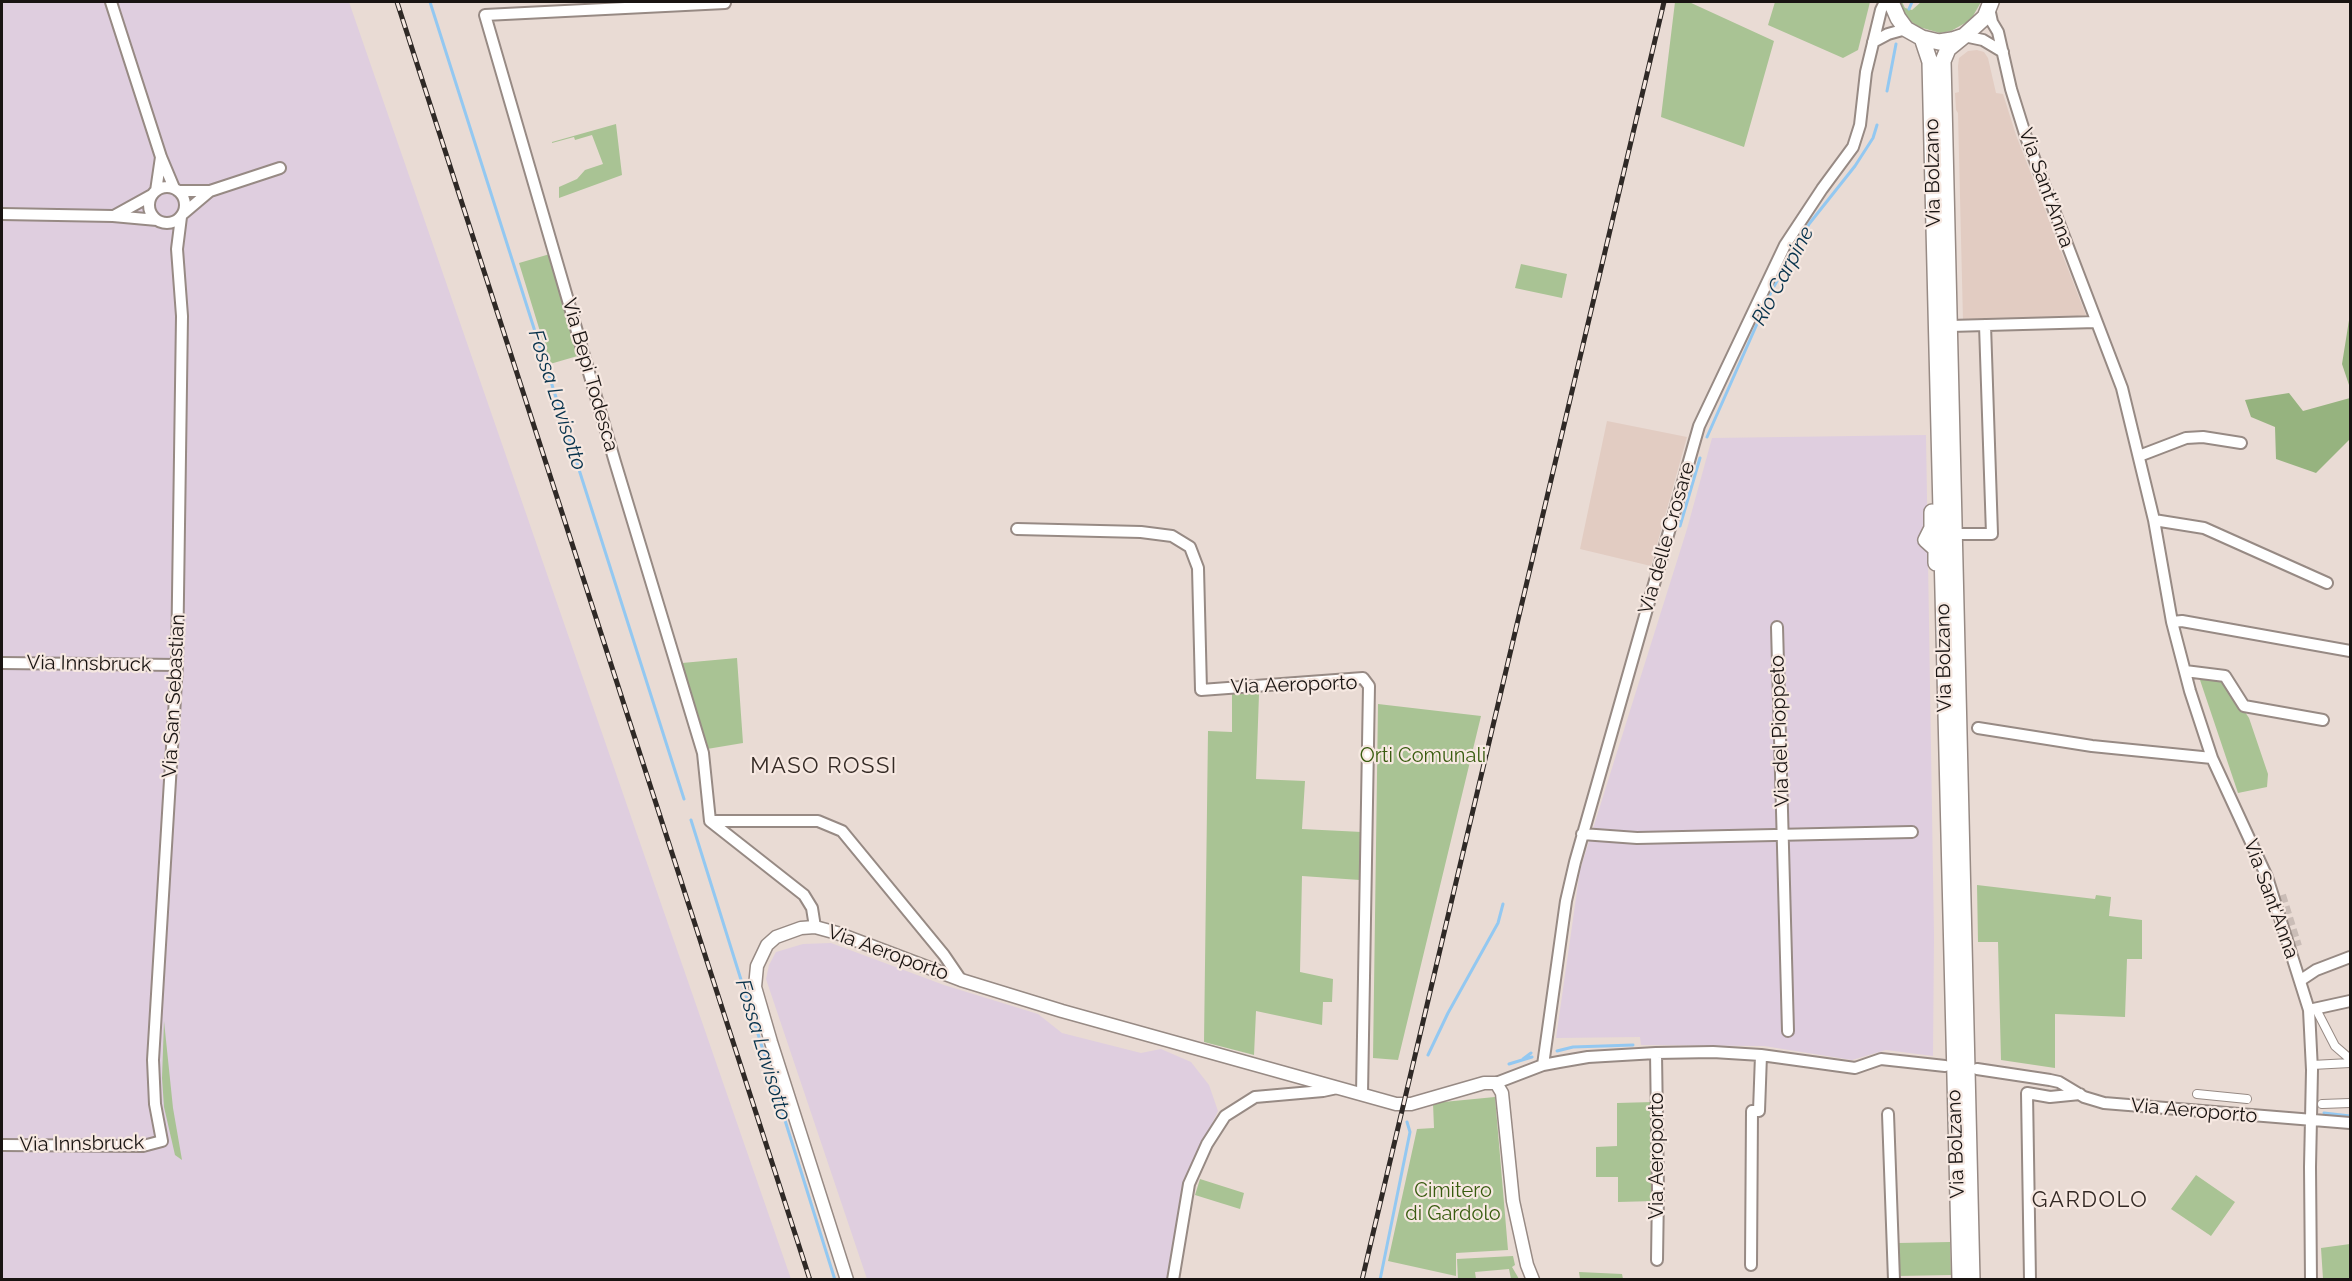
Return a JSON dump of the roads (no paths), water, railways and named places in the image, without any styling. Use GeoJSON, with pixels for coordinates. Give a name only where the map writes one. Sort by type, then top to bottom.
{"type":"FeatureCollection","features":[{"type":"Feature","properties":{"kind":"main road"},"geometry":{"type":"LineString","coordinates":[[1891,2],[1906,29],[1922,38],[1939,42],[1964,36]]}},
{"type":"Feature","properties":{"kind":"main road","name":"Via Bolzano"},"geometry":{"type":"LineString","coordinates":[[1972,1280],[1943,61],[1948,49],[1985,17],[1990,5]]}},
{"type":"Feature","properties":{"kind":"main road","name":"Via Bolzano"},"geometry":{"type":"LineString","coordinates":[[1922,38],[1930,62],[1940,427],[1932,454],[1932,528],[1926,540],[1936,549],[1937,624],[1943,635],[1960,1280]]}},
{"type":"Feature","properties":{"kind":"main road"},"geometry":{"type":"LineString","coordinates":[[1947,211],[1955,190],[1954,132],[1958,127]]}},
{"type":"Feature","properties":{"kind":"street","name":"Via San Sebastian"},"geometry":{"type":"LineString","coordinates":[[111,2],[161,157],[176,190],[185,201],[177,249],[182,316],[177,665],[153,1060],[155,1104],[162,1141]]}},
{"type":"Feature","properties":{"kind":"street","name":"Via delle Crosare"},"geometry":{"type":"LineString","coordinates":[[1543,1065],[1566,902],[1582,834],[1699,426],[1785,245],[1853,147],[1860,125],[1866,72],[1881,9],[1886,2]]}},
{"type":"Feature","properties":{"kind":"street","name":"Via Bepi Todesca"},"geometry":{"type":"LineString","coordinates":[[710,821],[703,753],[618,473],[485,15],[726,3]]}},
{"type":"Feature","properties":{"kind":"street","name":"Via Sant'Anna"},"geometry":{"type":"LineString","coordinates":[[1990,5],[1992,22],[1998,32],[2004,52],[2011,89],[2026,137],[2122,388],[2154,520],[2172,622],[2212,758],[2267,877],[2301,980],[2314,1011],[2310,1121],[2311,1280]]}},
{"type":"Feature","properties":{"kind":"street"},"geometry":{"type":"LineString","coordinates":[[1873,42],[1888,34],[1906,29]]}},
{"type":"Feature","properties":{"kind":"street"},"geometry":{"type":"LineString","coordinates":[[1964,36],[1983,40],[2004,52]]}},
{"type":"Feature","properties":{"kind":"street","name":"Via San Sebastian"},"geometry":{"type":"LineString","coordinates":[[161,157],[149,206],[153,216],[177,249]]}},
{"type":"Feature","properties":{"kind":"street"},"geometry":{"type":"LineString","coordinates":[[113,216],[165,187],[176,190],[210,191],[280,168]]}},
{"type":"Feature","properties":{"kind":"street"},"geometry":{"type":"LineString","coordinates":[[2,214],[113,216],[172,223],[210,191]]}},
{"type":"Feature","properties":{"kind":"street"},"geometry":{"type":"LineString","coordinates":[[1950,326],[2096,322]]}},
{"type":"Feature","properties":{"kind":"street"},"geometry":{"type":"LineString","coordinates":[[1954,534],[1992,534],[1985,325]]}},
{"type":"Feature","properties":{"kind":"street"},"geometry":{"type":"LineString","coordinates":[[2139,456],[2186,438],[2203,437],[2241,443]]}},
{"type":"Feature","properties":{"kind":"street"},"geometry":{"type":"LineString","coordinates":[[2154,520],[2204,528],[2327,583]]}},
{"type":"Feature","properties":{"kind":"street","name":"Via Aeroporto"},"geometry":{"type":"LineString","coordinates":[[1017,529],[1152,533],[1172,536],[1190,547],[1198,568],[1201,690],[1363,678],[1369,686],[1362,1094]]}},
{"type":"Feature","properties":{"kind":"street"},"geometry":{"type":"LineString","coordinates":[[2172,622],[2182,621],[2350,651]]}},
{"type":"Feature","properties":{"kind":"street","name":"Via del Pioppeto"},"geometry":{"type":"LineString","coordinates":[[1778,627],[1788,1031]]}},
{"type":"Feature","properties":{"kind":"street","name":"Via Innsbruck"},"geometry":{"type":"LineString","coordinates":[[2,663],[177,665]]}},
{"type":"Feature","properties":{"kind":"street"},"geometry":{"type":"LineString","coordinates":[[2185,671],[2225,676],[2244,706],[2323,720]]}},
{"type":"Feature","properties":{"kind":"street"},"geometry":{"type":"LineString","coordinates":[[1978,728],[2092,746],[2212,758]]}},
{"type":"Feature","properties":{"kind":"street"},"geometry":{"type":"LineString","coordinates":[[710,821],[804,895],[812,908],[816,927],[787,932],[767,945],[757,966],[755,987],[847,1280]]}},
{"type":"Feature","properties":{"kind":"street","name":"Via Aeroporto"},"geometry":{"type":"LineString","coordinates":[[710,821],[818,821],[842,831],[944,955],[961,980]]}},
{"type":"Feature","properties":{"kind":"street","name":"Via del Pioppeto"},"geometry":{"type":"LineString","coordinates":[[1582,834],[1637,838],[1912,832]]}},
{"type":"Feature","properties":{"kind":"street","name":"Via Aeroporto"},"geometry":{"type":"LineString","coordinates":[[816,927],[961,980],[1077,1015],[1403,1105],[1484,1083],[1496,1083],[1543,1065],[1588,1057],[1713,1052],[1855,1068],[1881,1059],[1945,1066]]}},
{"type":"Feature","properties":{"kind":"street"},"geometry":{"type":"LineString","coordinates":[[2301,980],[2316,970],[2350,957]]}},
{"type":"Feature","properties":{"kind":"street"},"geometry":{"type":"LineString","coordinates":[[2350,1001],[2314,1011],[2335,1046],[2350,1061]]}},
{"type":"Feature","properties":{"kind":"street","name":"Via Aeroporto"},"geometry":{"type":"LineString","coordinates":[[1656,1053],[1657,1260]]}},
{"type":"Feature","properties":{"kind":"street"},"geometry":{"type":"LineString","coordinates":[[1751,1265],[1752,1111],[1759,1111],[1761,1056]]}},
{"type":"Feature","properties":{"kind":"street"},"geometry":{"type":"LineString","coordinates":[[2312,1065],[2350,1061]]}},
{"type":"Feature","properties":{"kind":"street","name":"Via Aeroporto"},"geometry":{"type":"LineString","coordinates":[[1977,1069],[2059,1082],[2080,1094],[2104,1103],[2350,1123]]}},
{"type":"Feature","properties":{"kind":"street"},"geometry":{"type":"LineString","coordinates":[[1496,1083],[1502,1093],[1513,1201],[1527,1265],[1533,1280]]}},
{"type":"Feature","properties":{"kind":"street"},"geometry":{"type":"LineString","coordinates":[[1173,1280],[1188,1184],[1207,1144],[1225,1116],[1255,1097],[1337,1088]]}},
{"type":"Feature","properties":{"kind":"street","name":"Via Aeroporto"},"geometry":{"type":"LineString","coordinates":[[2030,1280],[2027,1093],[2050,1097],[2080,1094]]}},
{"type":"Feature","properties":{"kind":"street"},"geometry":{"type":"LineString","coordinates":[[2196,1094],[2247,1099]]}},
{"type":"Feature","properties":{"kind":"street"},"geometry":{"type":"LineString","coordinates":[[2322,1104],[2350,1103]]}},
{"type":"Feature","properties":{"kind":"street"},"geometry":{"type":"LineString","coordinates":[[2262,1117],[2263,1105]]}},
{"type":"Feature","properties":{"kind":"street"},"geometry":{"type":"LineString","coordinates":[[1888,1114],[1894,1280]]}},
{"type":"Feature","properties":{"kind":"street","name":"Via Innsbruck"},"geometry":{"type":"LineString","coordinates":[[2,1145],[143,1146],[162,1141]]}},
{"type":"Feature","properties":{"kind":"waterway","name":"Fossa Lavisotto"},"geometry":{"type":"LineString","coordinates":[[430,2],[684,799]]}},
{"type":"Feature","properties":{"kind":"waterway","name":"Rio Carpine"},"geometry":{"type":"LineString","coordinates":[[1909,9],[1912,2]]}},
{"type":"Feature","properties":{"kind":"waterway","name":"Rio Carpine"},"geometry":{"type":"LineString","coordinates":[[1887,91],[1896,44]]}},
{"type":"Feature","properties":{"kind":"waterway","name":"Rio Carpine"},"geometry":{"type":"LineString","coordinates":[[1707,437],[1772,290],[1809,224],[1855,166],[1873,138],[1877,125]]}},
{"type":"Feature","properties":{"kind":"waterway","name":"Rio Carpine"},"geometry":{"type":"LineString","coordinates":[[1680,526],[1700,458]]}},
{"type":"Feature","properties":{"kind":"waterway","name":"Fossa Lavisotto"},"geometry":{"type":"LineString","coordinates":[[691,820],[835,1280]]}},
{"type":"Feature","properties":{"kind":"waterway"},"geometry":{"type":"LineString","coordinates":[[1428,1055],[1448,1013],[1498,923],[1503,904]]}},
{"type":"Feature","properties":{"kind":"waterway"},"geometry":{"type":"LineString","coordinates":[[1557,1051],[1573,1047],[1633,1045]]}},
{"type":"Feature","properties":{"kind":"waterway","name":"Rio Carpine"},"geometry":{"type":"LineString","coordinates":[[1523,1059],[1531,1053]]}},
{"type":"Feature","properties":{"kind":"waterway","name":"Rio Carpine"},"geometry":{"type":"LineString","coordinates":[[1509,1064],[1532,1057]]}},
{"type":"Feature","properties":{"kind":"waterway"},"geometry":{"type":"LineString","coordinates":[[2324,1113],[2350,1116]]}},
{"type":"Feature","properties":{"kind":"waterway"},"geometry":{"type":"LineString","coordinates":[[1380,1280],[1410,1132],[1407,1122]]}},
{"type":"Feature","properties":{"kind":"tunnel"},"geometry":{"type":"LineString","coordinates":[[2282,895],[2298,946]]}},
{"type":"Feature","properties":{"kind":"railway"},"geometry":{"type":"LineString","coordinates":[[397,2],[810,1280]]}},
{"type":"Feature","properties":{"kind":"railway"},"geometry":{"type":"LineString","coordinates":[[1362,1280],[1664,2]]}},
{"type":"Feature","properties":{"kind":"district","name":"MASO ROSSI"},"geometry":{"type":"Point","coordinates":[824,766]}},
{"type":"Feature","properties":{"kind":"district","name":"GARDOLO"},"geometry":{"type":"Point","coordinates":[2090,1200]}},
{"type":"Feature","properties":{"kind":"park label","name":"Orti Comunali"},"geometry":{"type":"Point","coordinates":[1423,756]}},
{"type":"Feature","properties":{"kind":"park label","name":"Cimitero di Gardolo"},"geometry":{"type":"Point","coordinates":[1453,1202]}}]}
